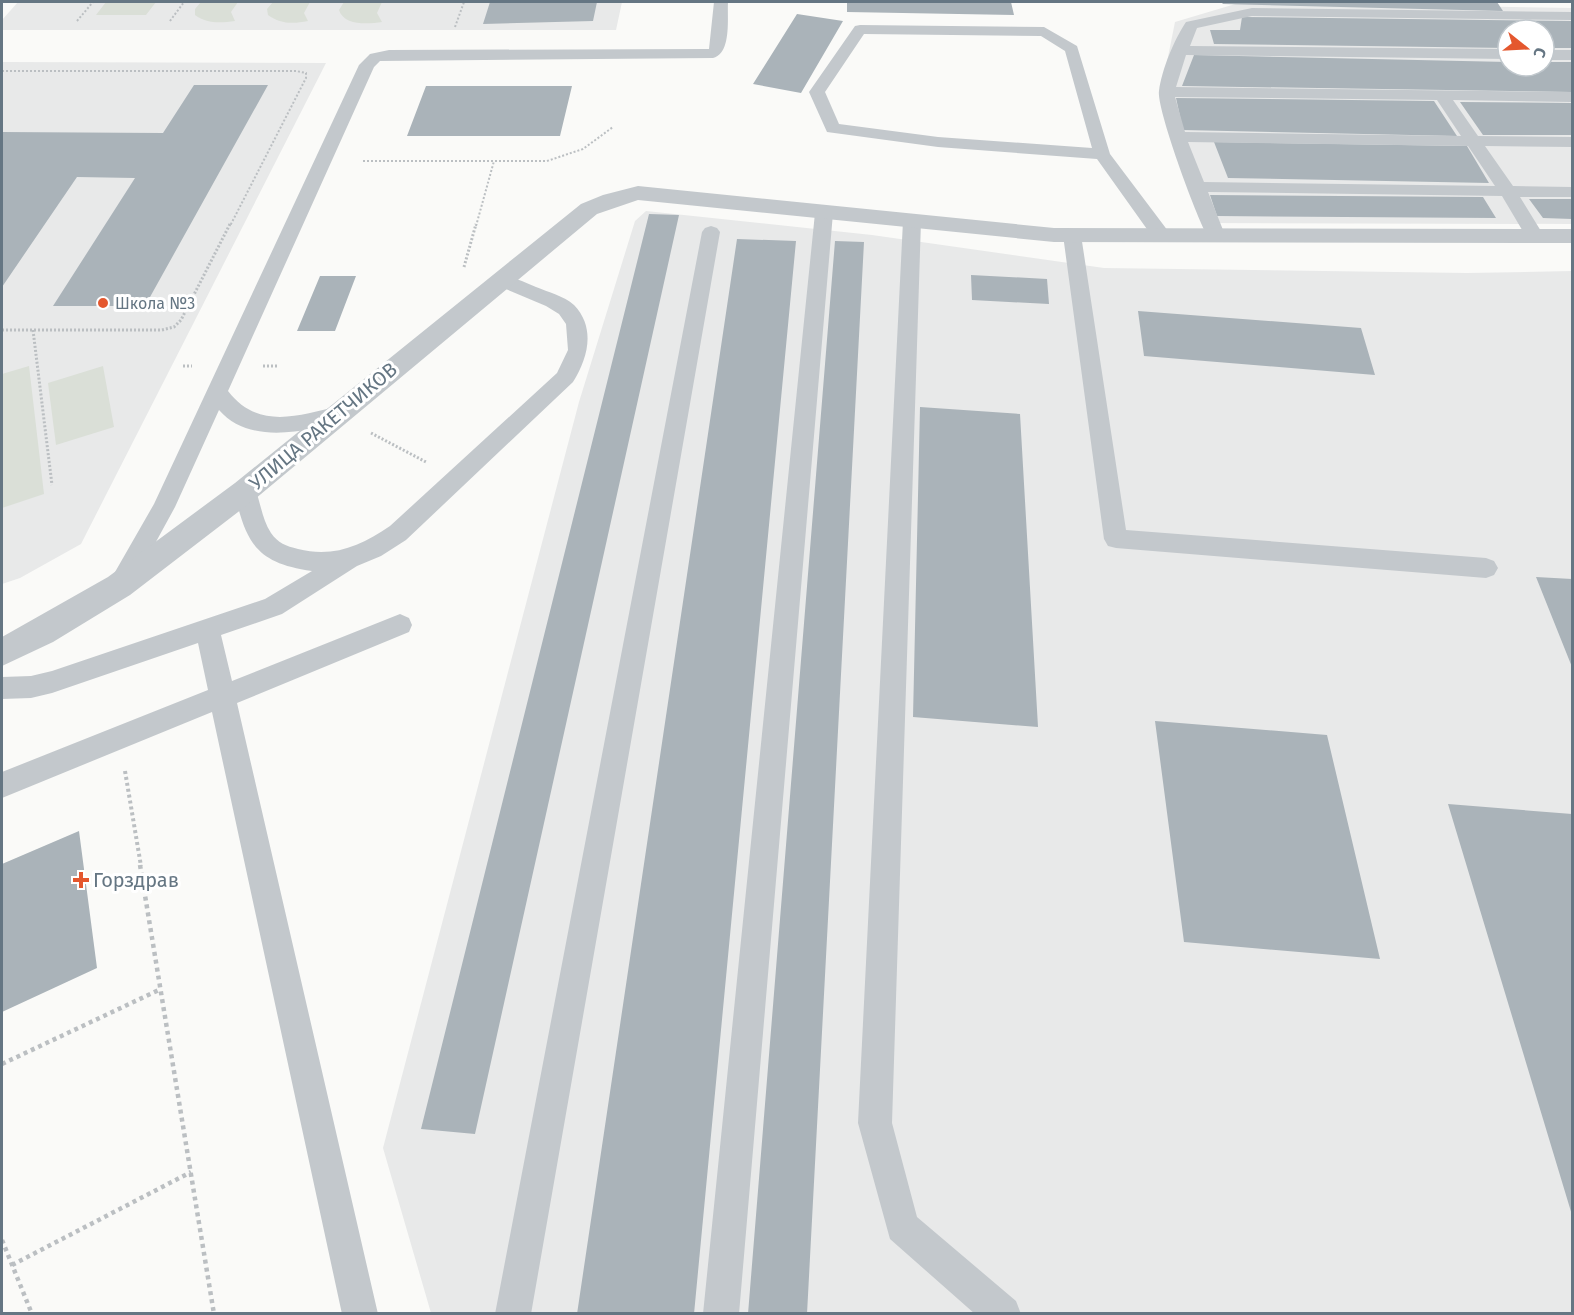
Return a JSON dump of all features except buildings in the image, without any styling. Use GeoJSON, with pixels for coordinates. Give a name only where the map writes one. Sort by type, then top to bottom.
{"type":"FeatureCollection","features":[{"type":"Feature","properties":{"kind":"street","name":"УЛИЦА РАКЕТЧИКОВ"},"geometry":{"type":"LineString","coordinates":[[2,652],[42,632],[119,586],[245,491],[589,209],[638,193],[824,213]]}},
{"type":"Feature","properties":{"kind":"street"},"geometry":{"type":"LineString","coordinates":[[824,213],[1072,235],[1572,236]]}},
{"type":"Feature","properties":{"kind":"lane"},"geometry":{"type":"LineString","coordinates":[[119,586],[164,507],[363,73],[375,57],[389,55],[702,55],[713,53],[718,47],[721,2]]}},
{"type":"Feature","properties":{"kind":"lane"},"geometry":{"type":"LineString","coordinates":[[1216,235],[1179,137],[1167,92],[1184,35],[1191,25],[1252,12],[1572,16]]}},
{"type":"Feature","properties":{"kind":"lane"},"geometry":{"type":"LineString","coordinates":[[1102,154],[938,142],[833,128],[817,92],[860,29],[1044,32],[1072,49],[1102,154],[1161,235]]}},
{"type":"Feature","properties":{"kind":"lane"},"geometry":{"type":"LineString","coordinates":[[1181,50],[1496,54]]}},
{"type":"Feature","properties":{"kind":"lane"},"geometry":{"type":"LineString","coordinates":[[1556,55],[1572,55]]}},
{"type":"Feature","properties":{"kind":"lane"},"geometry":{"type":"LineString","coordinates":[[1167,92],[1572,97]]}},
{"type":"Feature","properties":{"kind":"lane"},"geometry":{"type":"LineString","coordinates":[[1441,95],[1508,191],[1535,236]]}},
{"type":"Feature","properties":{"kind":"lane"},"geometry":{"type":"LineString","coordinates":[[1179,137],[1572,142]]}},
{"type":"Feature","properties":{"kind":"lane"},"geometry":{"type":"LineString","coordinates":[[1198,187],[1572,192]]}},
{"type":"Feature","properties":{"kind":"lane"},"geometry":{"type":"LineString","coordinates":[[721,1314],[824,213]]}},
{"type":"Feature","properties":{"kind":"lane"},"geometry":{"type":"LineString","coordinates":[[912,221],[875,1123],[902,1227],[1003,1314]]}},
{"type":"Feature","properties":{"kind":"lane"},"geometry":{"type":"LineString","coordinates":[[513,1314],[711,232]]}},
{"type":"Feature","properties":{"kind":"lane"},"geometry":{"type":"LineString","coordinates":[[1072,235],[1116,539],[1486,568]]}},
{"type":"Feature","properties":{"kind":"lane"},"geometry":{"type":"LineString","coordinates":[[2,688],[31,687],[52,682],[273,607],[347,562],[375,550],[398,533],[566,377],[578,350],[576,323],[566,309],[553,301],[501,280]]}},
{"type":"Feature","properties":{"kind":"lane"},"geometry":{"type":"LineString","coordinates":[[217,392],[232,410],[255,423],[278,426],[339,414]]}},
{"type":"Feature","properties":{"kind":"lane"},"geometry":{"type":"LineString","coordinates":[[245,491],[254,524],[273,550],[303,561],[347,562]]}},
{"type":"Feature","properties":{"kind":"lane"},"geometry":{"type":"LineString","coordinates":[[2,785],[400,625]]}},
{"type":"Feature","properties":{"kind":"lane"},"geometry":{"type":"LineString","coordinates":[[207,629],[360,1314]]}},
{"type":"Feature","properties":{"kind":"path"},"geometry":{"type":"LineString","coordinates":[[77,21],[93,2]]}},
{"type":"Feature","properties":{"kind":"path"},"geometry":{"type":"LineString","coordinates":[[170,21],[183,2]]}},
{"type":"Feature","properties":{"kind":"path"},"geometry":{"type":"LineString","coordinates":[[453,30],[464,2]]}},
{"type":"Feature","properties":{"kind":"path"},"geometry":{"type":"LineString","coordinates":[[2,70],[306,73],[306,78],[181,320],[174,327],[162,330],[2,330]]}},
{"type":"Feature","properties":{"kind":"path"},"geometry":{"type":"LineString","coordinates":[[363,161],[547,161],[570,156],[591,146],[613,127]]}},
{"type":"Feature","properties":{"kind":"path"},"geometry":{"type":"LineString","coordinates":[[463,272],[494,161]]}},
{"type":"Feature","properties":{"kind":"path"},"geometry":{"type":"LineString","coordinates":[[33,330],[52,485]]}},
{"type":"Feature","properties":{"kind":"path"},"geometry":{"type":"LineString","coordinates":[[370,433],[429,464]]}},
{"type":"Feature","properties":{"kind":"path"},"geometry":{"type":"LineString","coordinates":[[120,738],[214,1314]]}},
{"type":"Feature","properties":{"kind":"path"},"geometry":{"type":"LineString","coordinates":[[2,1064],[161,989]]}},
{"type":"Feature","properties":{"kind":"path"},"geometry":{"type":"LineString","coordinates":[[12,1265],[190,1172]]}},
{"type":"Feature","properties":{"kind":"path"},"geometry":{"type":"LineString","coordinates":[[2,1240],[32,1314]]}},
{"type":"Feature","properties":{"kind":"shaded area"},"geometry":{"type":"Polygon","coordinates":[[[18,2],[622,2],[616,30],[2,30],[2,20],[18,2]]]}},
{"type":"Feature","properties":{"kind":"shaded area"},"geometry":{"type":"Polygon","coordinates":[[[106,2],[156,2],[146,15],[96,15],[106,2]]]}},
{"type":"Feature","properties":{"kind":"shaded area"},"geometry":{"type":"Polygon","coordinates":[[[201,2],[238,2],[231,12],[235,21],[214,22],[200,18],[195,15],[195,9],[201,2]]]}},
{"type":"Feature","properties":{"kind":"shaded area"},"geometry":{"type":"Polygon","coordinates":[[[273,2],[310,2],[304,13],[308,21],[297,23],[273,18],[268,15],[267,9],[273,2]]]}},
{"type":"Feature","properties":{"kind":"shaded area"},"geometry":{"type":"Polygon","coordinates":[[[344,2],[382,2],[377,13],[382,22],[357,23],[346,19],[339,10],[344,2]]]}},
{"type":"Feature","properties":{"kind":"shaded area"},"geometry":{"type":"Polygon","coordinates":[[[1242,2],[1572,8],[1572,224],[1203,223],[1160,97],[1175,22],[1242,2]]]}},
{"type":"Feature","properties":{"kind":"shaded area","name":"Школа №3"},"geometry":{"type":"Polygon","coordinates":[[[2,62],[326,63],[81,544],[20,578],[2,584],[2,62]]]}},
{"type":"Feature","properties":{"kind":"shaded area"},"geometry":{"type":"Polygon","coordinates":[[[646,211],[872,235],[1104,268],[1467,273],[1572,271],[1572,1313],[431,1313],[383,1148],[579,402],[635,221],[646,211]]]}},
{"type":"Feature","properties":{"kind":"shaded area"},"geometry":{"type":"Polygon","coordinates":[[[29,366],[44,494],[2,508],[2,374],[29,366]]]}},
{"type":"Feature","properties":{"kind":"shaded area"},"geometry":{"type":"Polygon","coordinates":[[[103,366],[114,427],[56,445],[48,383],[103,366]]]}},
{"type":"Feature","properties":{"kind":"place","name":"Школа №3"},"geometry":{"type":"Point","coordinates":[103,303]}},
{"type":"Feature","properties":{"kind":"place","name":"Горздрав"},"geometry":{"type":"Point","coordinates":[81,880]}}]}
